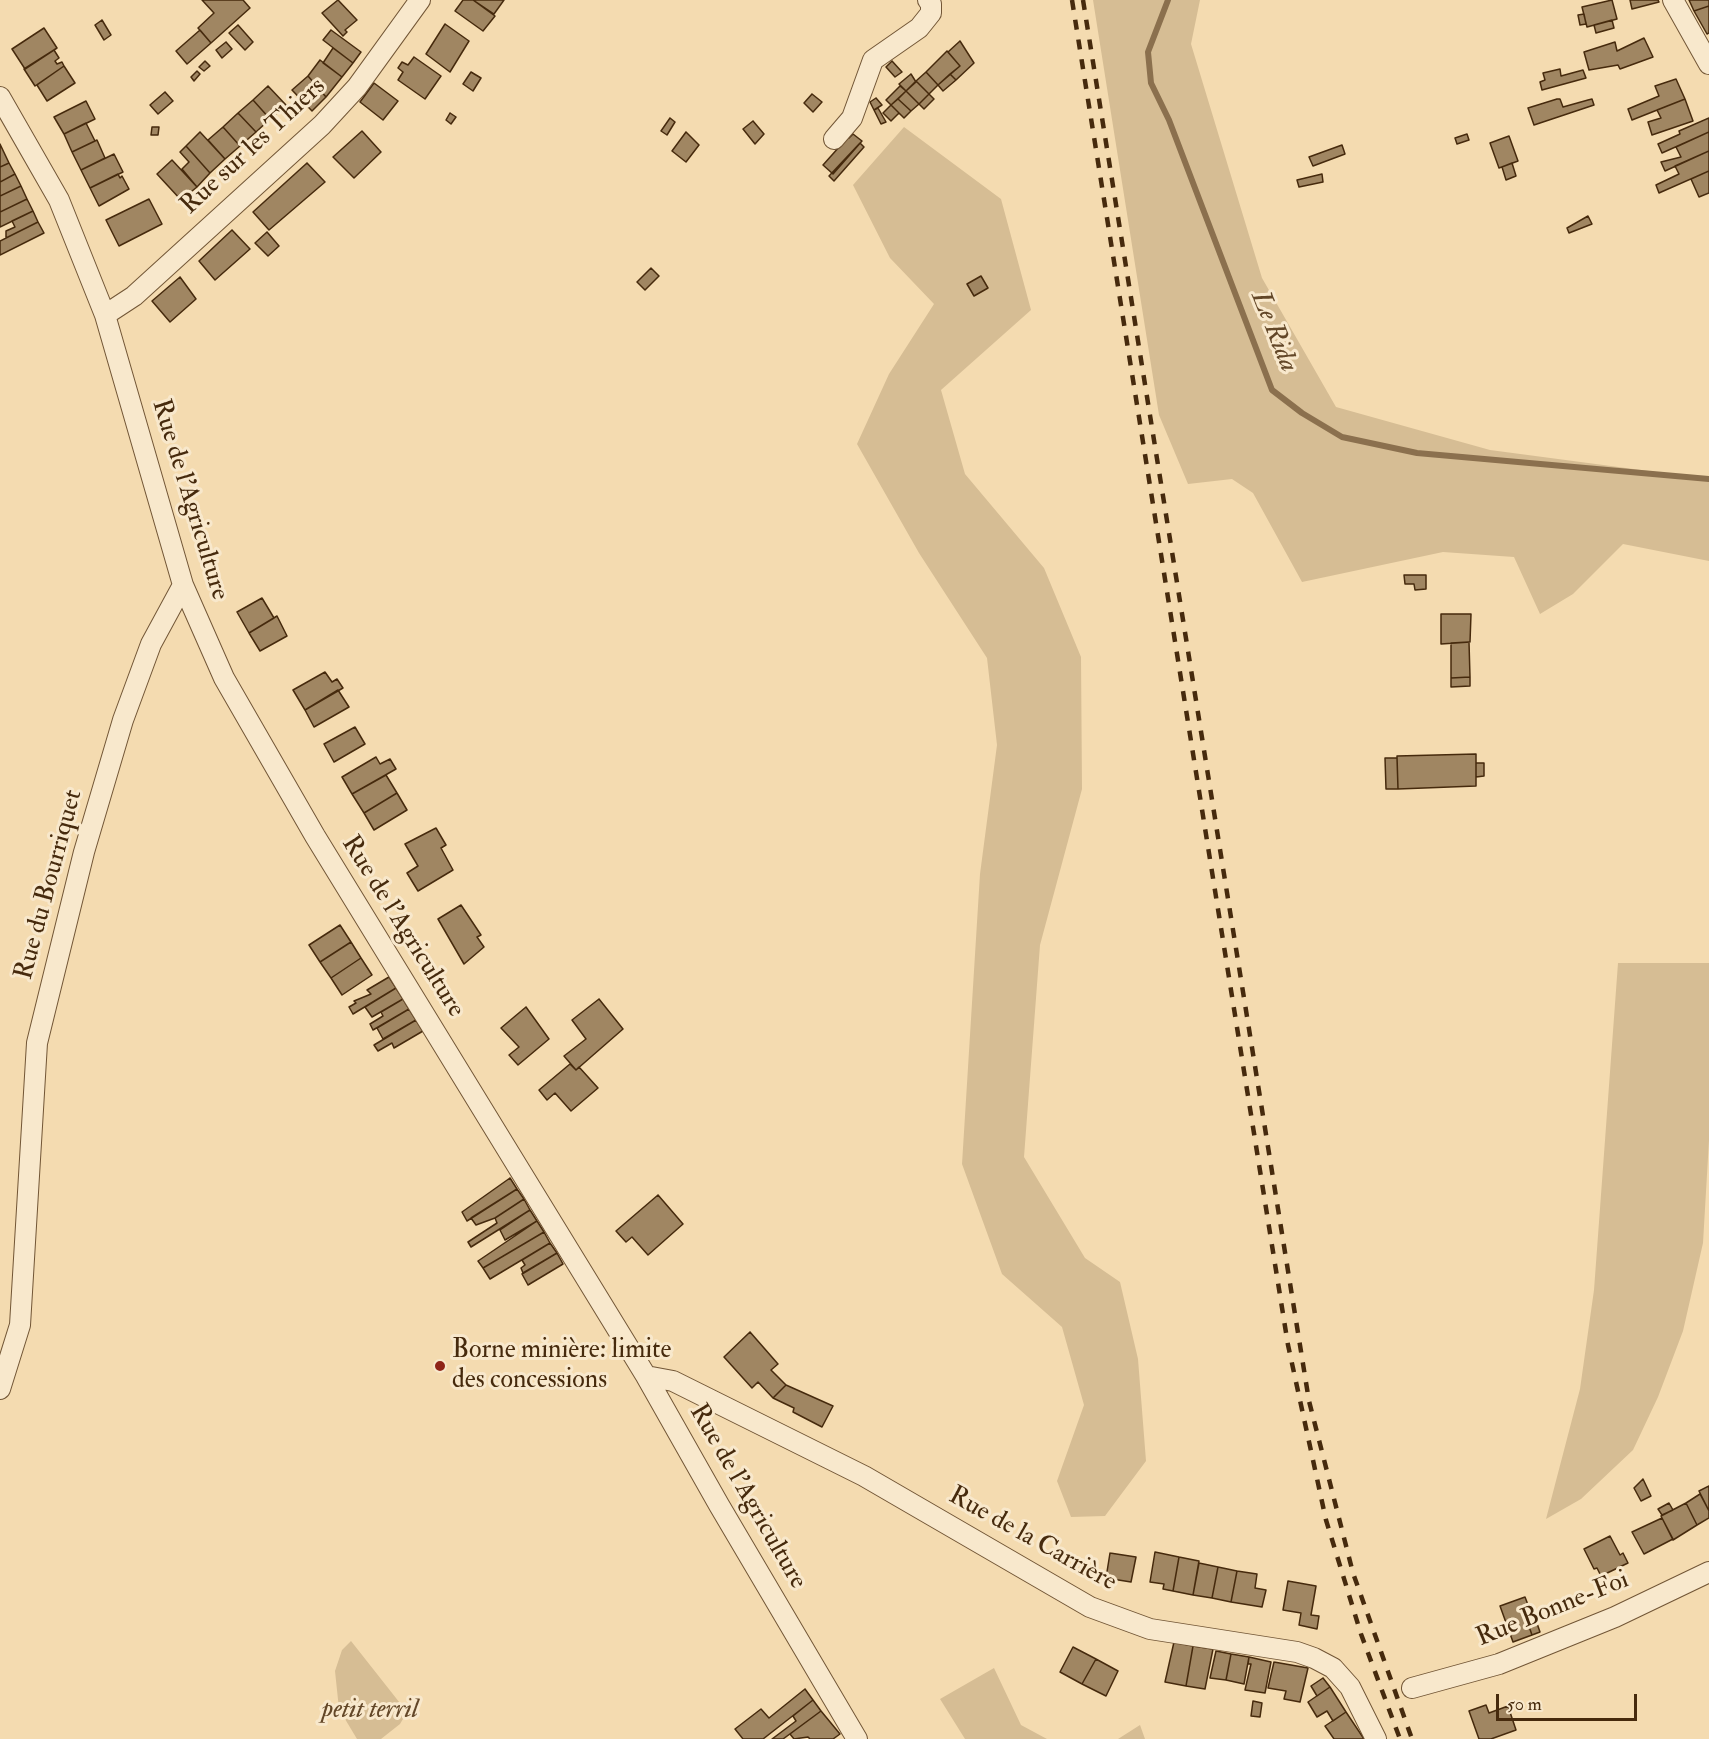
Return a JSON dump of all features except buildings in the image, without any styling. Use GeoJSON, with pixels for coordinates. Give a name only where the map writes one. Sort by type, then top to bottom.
{"type":"FeatureCollection","features":[{"type":"Feature","properties":{"kind":"street","name":"Rue sur les Thiers"},"geometry":{"type":"LineString","coordinates":[[105,315],[134,296],[322,125],[357,87],[420,0]]}},
{"type":"Feature","properties":{"kind":"street"},"geometry":{"type":"LineString","coordinates":[[834,140],[852,118],[873,60],[919,28],[930,13],[931,4],[928,0]]}},
{"type":"Feature","properties":{"kind":"street"},"geometry":{"type":"LineString","coordinates":[[1673,0],[1709,64]]}},
{"type":"Feature","properties":{"kind":"street","name":"Rue de l'Agriculture"},"geometry":{"type":"LineString","coordinates":[[2,105],[59,200],[105,315],[183,585],[224,678],[304,816],[646,1376],[718,1505],[857,1739]]}},
{"type":"Feature","properties":{"kind":"street","name":"Rue du Bourriquet"},"geometry":{"type":"LineString","coordinates":[[0,1389],[20,1325],[37,1042],[84,852],[123,720],[154,636],[183,585]]}},
{"type":"Feature","properties":{"kind":"street","name":"Rue de la Carrière"},"geometry":{"type":"LineString","coordinates":[[646,1376],[673,1382],[864,1476],[1090,1607],[1150,1629],[1297,1652],[1314,1658],[1333,1668],[1350,1687],[1376,1739]]}},
{"type":"Feature","properties":{"kind":"street","name":"Rue Bonne-Foi"},"geometry":{"type":"LineString","coordinates":[[1412,1688],[1499,1664],[1615,1617],[1709,1572]]}},
{"type":"Feature","properties":{"kind":"green space"},"geometry":{"type":"Polygon","coordinates":[[[1093,0],[1200,0],[1191,44],[1262,278],[1336,407],[1490,450],[1709,479],[1709,561],[1623,544],[1573,594],[1540,614],[1514,557],[1443,552],[1302,582],[1253,493],[1232,479],[1188,484],[1159,415],[1093,0]]]}},
{"type":"Feature","properties":{"kind":"green space"},"geometry":{"type":"Polygon","coordinates":[[[904,127],[1001,199],[1031,310],[941,390],[965,474],[1044,568],[1081,657],[1082,789],[1040,945],[1024,1157],[1085,1258],[1120,1282],[1138,1359],[1146,1461],[1105,1516],[1071,1517],[1057,1481],[1084,1405],[1062,1327],[1002,1274],[962,1164],[980,874],[997,745],[987,658],[919,553],[857,444],[889,374],[934,304],[890,258],[853,185],[904,127]]]}},
{"type":"Feature","properties":{"kind":"green space"},"geometry":{"type":"Polygon","coordinates":[[[1618,963],[1709,963],[1709,1140],[1703,1243],[1683,1331],[1658,1397],[1633,1450],[1581,1499],[1546,1519],[1580,1389],[1594,1290],[1618,963]]]}},
{"type":"Feature","properties":{"kind":"green space","name":"petit terril"},"geometry":{"type":"Polygon","coordinates":[[[351,1641],[407,1712],[400,1724],[381,1739],[357,1739],[339,1709],[335,1671],[342,1650],[351,1641]]]}},
{"type":"Feature","properties":{"kind":"green space"},"geometry":{"type":"Polygon","coordinates":[[[994,1668],[1021,1725],[1047,1739],[965,1739],[940,1699],[994,1668]]]}},
{"type":"Feature","properties":{"kind":"green space"},"geometry":{"type":"Polygon","coordinates":[[[1140,1725],[1145,1739],[1118,1739],[1140,1725]]]}},
{"type":"Feature","properties":{"kind":"waterway","name":"Le Rida"},"geometry":{"type":"LineString","coordinates":[[1168,0],[1148,52],[1151,83],[1169,120],[1272,390],[1302,413],[1342,437],[1417,453],[1709,479]]}},
{"type":"Feature","properties":{"kind":"railway"},"geometry":{"type":"LineString","coordinates":[[1072,0],[1288,1345],[1326,1520],[1361,1634],[1400,1739]]}},
{"type":"Feature","properties":{"kind":"railway"},"geometry":{"type":"LineString","coordinates":[[1083,0],[1309,1401],[1353,1573],[1412,1739]]}},
{"type":"Feature","properties":{"kind":"place","name":"Borne minière: limite des concessions"},"geometry":{"type":"Point","coordinates":[440,1366]}}]}
